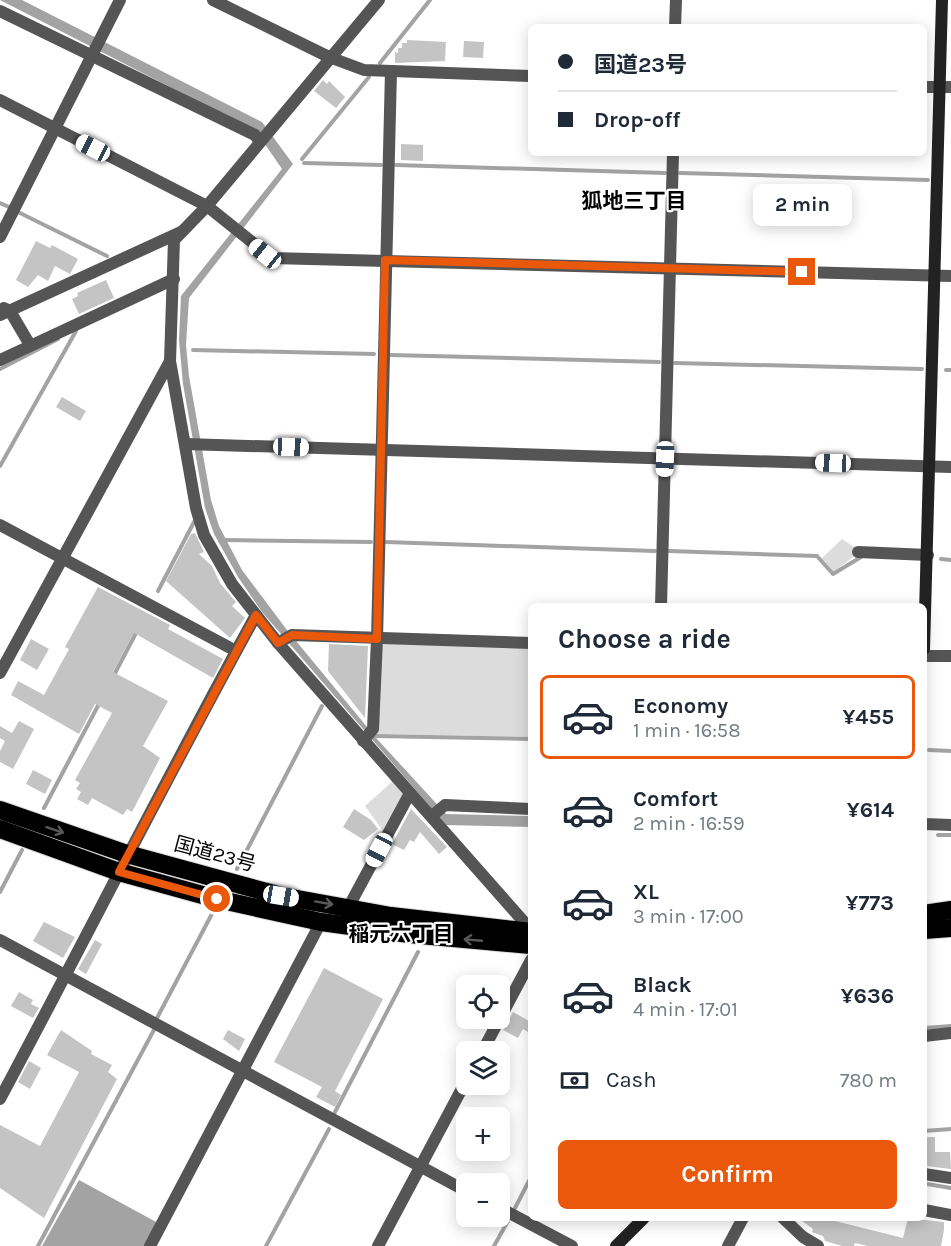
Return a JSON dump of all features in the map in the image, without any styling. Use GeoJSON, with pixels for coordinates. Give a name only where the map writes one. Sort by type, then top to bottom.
{"type":"FeatureCollection","features":[{"type":"Feature","properties":{"kind":"highway","name":"国道23号"},"geometry":{"type":"LineString","coordinates":[[0,810],[127,854],[281,896],[348,908],[528,931]]}},
{"type":"Feature","properties":{"kind":"highway"},"geometry":{"type":"LineString","coordinates":[[0,829],[119,872],[217,899],[321,922],[409,934],[528,945]]}},
{"type":"Feature","properties":{"kind":"highway"},"geometry":{"type":"LineString","coordinates":[[927,914],[951,910]]}},
{"type":"Feature","properties":{"kind":"highway"},"geometry":{"type":"LineString","coordinates":[[927,930],[951,928]]}},
{"type":"Feature","properties":{"kind":"street"},"geometry":{"type":"LineString","coordinates":[[0,237],[120,0]]}},
{"type":"Feature","properties":{"kind":"street"},"geometry":{"type":"LineString","coordinates":[[213,0],[329,57],[364,70],[528,76]]}},
{"type":"Feature","properties":{"kind":"street"},"geometry":{"type":"LineString","coordinates":[[379,0],[329,57],[207,206],[174,240],[170,361],[196,508],[204,535],[232,584],[278,643],[528,928]]}},
{"type":"Feature","properties":{"kind":"street"},"geometry":{"type":"LineString","coordinates":[[675,24],[676,0]]}},
{"type":"Feature","properties":{"kind":"street"},"geometry":{"type":"LineString","coordinates":[[926,603],[934,276],[946,87],[942,0]]}},
{"type":"Feature","properties":{"kind":"street"},"geometry":{"type":"LineString","coordinates":[[0,10],[255,135],[260,142]]}},
{"type":"Feature","properties":{"kind":"street"},"geometry":{"type":"LineString","coordinates":[[363,741],[373,729],[377,639],[391,71]]}},
{"type":"Feature","properties":{"kind":"street"},"geometry":{"type":"LineString","coordinates":[[927,87],[946,87]]}},
{"type":"Feature","properties":{"kind":"street"},"geometry":{"type":"LineString","coordinates":[[0,100],[207,206],[272,258],[951,276]]}},
{"type":"Feature","properties":{"kind":"street"},"geometry":{"type":"LineString","coordinates":[[661,603],[672,156]]}},
{"type":"Feature","properties":{"kind":"street"},"geometry":{"type":"LineString","coordinates":[[30,345],[3,311],[173,233],[184,231]]}},
{"type":"Feature","properties":{"kind":"street"},"geometry":{"type":"LineString","coordinates":[[0,360],[174,279]]}},
{"type":"Feature","properties":{"kind":"street"},"geometry":{"type":"LineString","coordinates":[[0,673],[170,361]]}},
{"type":"Feature","properties":{"kind":"street"},"geometry":{"type":"LineString","coordinates":[[185,444],[951,466]]}},
{"type":"Feature","properties":{"kind":"street"},"geometry":{"type":"LineString","coordinates":[[0,525],[236,651]]}},
{"type":"Feature","properties":{"kind":"street"},"geometry":{"type":"LineString","coordinates":[[858,552],[928,555]]}},
{"type":"Feature","properties":{"kind":"street"},"geometry":{"type":"LineString","coordinates":[[0,1099],[67,975],[127,854],[256,615]]}},
{"type":"Feature","properties":{"kind":"street"},"geometry":{"type":"LineString","coordinates":[[278,643],[292,635],[528,643]]}},
{"type":"Feature","properties":{"kind":"street"},"geometry":{"type":"LineString","coordinates":[[927,656],[951,656]]}},
{"type":"Feature","properties":{"kind":"street"},"geometry":{"type":"LineString","coordinates":[[348,908],[410,793]]}},
{"type":"Feature","properties":{"kind":"street"},"geometry":{"type":"LineString","coordinates":[[432,816],[445,806],[528,808]]}},
{"type":"Feature","properties":{"kind":"street"},"geometry":{"type":"LineString","coordinates":[[927,824],[951,825]]}},
{"type":"Feature","properties":{"kind":"street"},"geometry":{"type":"LineString","coordinates":[[150,1246],[245,1070],[321,922]]}},
{"type":"Feature","properties":{"kind":"street"},"geometry":{"type":"LineString","coordinates":[[0,940],[245,1070],[456,1186]]}},
{"type":"Feature","properties":{"kind":"street"},"geometry":{"type":"LineString","coordinates":[[488,1041],[528,966]]}},
{"type":"Feature","properties":{"kind":"street"},"geometry":{"type":"LineString","coordinates":[[927,1036],[951,1033]]}},
{"type":"Feature","properties":{"kind":"street"},"geometry":{"type":"LineString","coordinates":[[378,1246],[459,1095]]}},
{"type":"Feature","properties":{"kind":"street"},"geometry":{"type":"LineString","coordinates":[[927,1175],[951,1179]]}},
{"type":"Feature","properties":{"kind":"street"},"geometry":{"type":"LineString","coordinates":[[927,1211],[951,1215]]}},
{"type":"Feature","properties":{"kind":"street"},"geometry":{"type":"LineString","coordinates":[[510,1213],[572,1246]]}},
{"type":"Feature","properties":{"kind":"street"},"geometry":{"type":"LineString","coordinates":[[616,1246],[641,1221]]}},
{"type":"Feature","properties":{"kind":"street"},"geometry":{"type":"LineString","coordinates":[[728,1246],[741,1221]]}},
{"type":"Feature","properties":{"kind":"street"},"geometry":{"type":"LineString","coordinates":[[786,1221],[803,1237],[818,1246]]}},
{"type":"Feature","properties":{"kind":"shaded area"},"geometry":{"type":"Polygon","coordinates":[[[0,0],[22,0],[262,122],[293,164],[189,298],[186,345],[189,376],[211,500],[219,526],[242,570],[287,630],[377,739],[446,814],[528,816],[528,827],[446,825],[262,612],[238,577],[214,534],[205,508],[183,384],[179,340],[181,296],[282,169],[256,131],[0,0]]]}},
{"type":"Feature","properties":{"kind":"shaded area"},"geometry":{"type":"Polygon","coordinates":[[[842,539],[857,549],[856,555],[833,572],[822,558],[842,539]]]}},
{"type":"Feature","properties":{"kind":"shaded area"},"geometry":{"type":"Polygon","coordinates":[[[385,642],[528,647],[528,737],[377,734],[382,646],[385,642]]]}},
{"type":"Feature","properties":{"kind":"shaded area"},"geometry":{"type":"Polygon","coordinates":[[[394,780],[405,793],[383,831],[365,806],[394,780]]]}},
{"type":"Feature","properties":{"kind":"shaded area"},"geometry":{"type":"Polygon","coordinates":[[[79,1180],[158,1223],[145,1246],[42,1246],[79,1180]]]}},
{"type":"Feature","properties":{"kind":"building"},"geometry":{"type":"Polygon","coordinates":[[[407,40],[446,42],[445,61],[395,63],[395,52],[398,53],[398,48],[402,48],[402,43],[407,43],[407,40]]]}},
{"type":"Feature","properties":{"kind":"building"},"geometry":{"type":"Polygon","coordinates":[[[464,41],[484,42],[483,58],[463,57],[464,41]]]}},
{"type":"Feature","properties":{"kind":"building"},"geometry":{"type":"Polygon","coordinates":[[[323,80],[327,84],[329,81],[345,97],[336,108],[314,91],[323,80]]]}},
{"type":"Feature","properties":{"kind":"building"},"geometry":{"type":"Polygon","coordinates":[[[401,144],[423,145],[423,161],[401,160],[401,144]]]}},
{"type":"Feature","properties":{"kind":"building"},"geometry":{"type":"Polygon","coordinates":[[[36,241],[50,248],[52,245],[78,259],[70,274],[55,266],[48,281],[38,275],[28,287],[16,280],[36,241]]]}},
{"type":"Feature","properties":{"kind":"building"},"geometry":{"type":"Polygon","coordinates":[[[106,280],[114,298],[79,314],[72,299],[78,296],[77,293],[106,280]]]}},
{"type":"Feature","properties":{"kind":"building"},"geometry":{"type":"Polygon","coordinates":[[[62,397],[86,411],[80,421],[56,407],[62,397]]]}},
{"type":"Feature","properties":{"kind":"building"},"geometry":{"type":"Polygon","coordinates":[[[195,533],[204,552],[199,554],[212,566],[220,583],[236,602],[232,606],[245,618],[230,638],[166,581],[191,534],[195,533]]]}},
{"type":"Feature","properties":{"kind":"building"},"geometry":{"type":"Polygon","coordinates":[[[98,587],[170,625],[168,629],[223,659],[213,678],[134,633],[113,672],[168,701],[143,746],[160,758],[132,812],[127,809],[123,815],[92,798],[88,805],[77,799],[81,792],[76,789],[80,783],[75,780],[112,713],[95,704],[79,734],[11,695],[18,681],[44,695],[69,649],[65,647],[98,587]]]}},
{"type":"Feature","properties":{"kind":"building"},"geometry":{"type":"Polygon","coordinates":[[[31,639],[49,649],[37,670],[20,660],[31,639]]]}},
{"type":"Feature","properties":{"kind":"building"},"geometry":{"type":"Polygon","coordinates":[[[329,644],[368,646],[365,718],[328,671],[329,644]]]}},
{"type":"Feature","properties":{"kind":"building"},"geometry":{"type":"Polygon","coordinates":[[[19,721],[34,729],[13,769],[0,762],[0,751],[5,741],[0,738],[0,726],[12,733],[19,721]]]}},
{"type":"Feature","properties":{"kind":"building"},"geometry":{"type":"Polygon","coordinates":[[[33,770],[52,780],[45,794],[26,784],[33,770]]]}},
{"type":"Feature","properties":{"kind":"building"},"geometry":{"type":"Polygon","coordinates":[[[354,809],[371,820],[378,829],[364,840],[343,827],[354,809]]]}},
{"type":"Feature","properties":{"kind":"building"},"geometry":{"type":"Polygon","coordinates":[[[411,809],[447,847],[439,854],[420,832],[414,842],[410,840],[404,850],[392,844],[411,809]]]}},
{"type":"Feature","properties":{"kind":"building"},"geometry":{"type":"Polygon","coordinates":[[[44,922],[75,937],[63,958],[33,941],[44,922]]]}},
{"type":"Feature","properties":{"kind":"building"},"geometry":{"type":"Polygon","coordinates":[[[95,940],[102,944],[86,974],[78,969],[95,940]]]}},
{"type":"Feature","properties":{"kind":"building"},"geometry":{"type":"Polygon","coordinates":[[[324,968],[383,999],[335,1091],[341,1095],[335,1107],[316,1097],[322,1087],[274,1062],[324,968]]]}},
{"type":"Feature","properties":{"kind":"building"},"geometry":{"type":"Polygon","coordinates":[[[19,992],[33,1000],[31,1004],[39,1008],[33,1018],[11,1006],[19,992]]]}},
{"type":"Feature","properties":{"kind":"building"},"geometry":{"type":"Polygon","coordinates":[[[513,1012],[528,1020],[528,1032],[523,1029],[518,1038],[503,1030],[510,1029],[510,1017],[513,1012]]]}},
{"type":"Feature","properties":{"kind":"building"},"geometry":{"type":"Polygon","coordinates":[[[61,1030],[92,1051],[91,1054],[112,1065],[108,1072],[117,1079],[44,1218],[0,1188],[0,1125],[40,1146],[79,1072],[47,1055],[61,1030]]]}},
{"type":"Feature","properties":{"kind":"building"},"geometry":{"type":"Polygon","coordinates":[[[228,1030],[245,1039],[239,1051],[223,1039],[228,1030]]]}},
{"type":"Feature","properties":{"kind":"building"},"geometry":{"type":"Polygon","coordinates":[[[29,1061],[41,1068],[30,1089],[18,1082],[29,1061]]]}},
{"type":"Feature","properties":{"kind":"building"},"geometry":{"type":"Polygon","coordinates":[[[927,1137],[935,1137],[935,1152],[950,1152],[951,1169],[927,1166],[927,1137]]]}},
{"type":"Feature","properties":{"kind":"building"},"geometry":{"type":"Polygon","coordinates":[[[802,1221],[835,1221],[903,1238],[907,1221],[944,1222],[941,1246],[868,1246],[855,1243],[854,1246],[842,1246],[825,1241],[823,1236],[812,1232],[813,1229],[802,1221]]]}},
{"type":"Feature","properties":{"kind":"waterway"},"geometry":{"type":"LineString","coordinates":[[380,63],[430,0]]}},
{"type":"Feature","properties":{"kind":"waterway"},"geometry":{"type":"LineString","coordinates":[[302,159],[369,77]]}},
{"type":"Feature","properties":{"kind":"waterway"},"geometry":{"type":"LineString","coordinates":[[304,163],[381,165]]}},
{"type":"Feature","properties":{"kind":"waterway"},"geometry":{"type":"LineString","coordinates":[[396,165],[665,173]]}},
{"type":"Feature","properties":{"kind":"waterway"},"geometry":{"type":"LineString","coordinates":[[680,173],[928,180]]}},
{"type":"Feature","properties":{"kind":"waterway"},"geometry":{"type":"LineString","coordinates":[[0,203],[9,207]]}},
{"type":"Feature","properties":{"kind":"waterway"},"geometry":{"type":"LineString","coordinates":[[20,213],[107,256]]}},
{"type":"Feature","properties":{"kind":"waterway"},"geometry":{"type":"LineString","coordinates":[[0,466],[76,331]]}},
{"type":"Feature","properties":{"kind":"waterway"},"geometry":{"type":"LineString","coordinates":[[0,369],[58,339]]}},
{"type":"Feature","properties":{"kind":"waterway"},"geometry":{"type":"LineString","coordinates":[[193,350],[374,354]]}},
{"type":"Feature","properties":{"kind":"waterway"},"geometry":{"type":"LineString","coordinates":[[391,355],[659,362]]}},
{"type":"Feature","properties":{"kind":"waterway"},"geometry":{"type":"LineString","coordinates":[[675,363],[922,369]]}},
{"type":"Feature","properties":{"kind":"waterway"},"geometry":{"type":"LineString","coordinates":[[946,370],[951,370]]}},
{"type":"Feature","properties":{"kind":"waterway"},"geometry":{"type":"LineString","coordinates":[[158,591],[194,522]]}},
{"type":"Feature","properties":{"kind":"waterway"},"geometry":{"type":"LineString","coordinates":[[226,540],[371,542]]}},
{"type":"Feature","properties":{"kind":"waterway"},"geometry":{"type":"LineString","coordinates":[[386,542],[655,551]]}},
{"type":"Feature","properties":{"kind":"waterway"},"geometry":{"type":"LineString","coordinates":[[669,551],[817,556],[833,574],[861,557]]}},
{"type":"Feature","properties":{"kind":"waterway"},"geometry":{"type":"LineString","coordinates":[[941,559],[951,560]]}},
{"type":"Feature","properties":{"kind":"waterway"},"geometry":{"type":"LineString","coordinates":[[113,677],[137,631]]}},
{"type":"Feature","properties":{"kind":"waterway"},"geometry":{"type":"LineString","coordinates":[[44,808],[100,702]]}},
{"type":"Feature","properties":{"kind":"waterway"},"geometry":{"type":"LineString","coordinates":[[237,869],[322,706]]}},
{"type":"Feature","properties":{"kind":"waterway"},"geometry":{"type":"LineString","coordinates":[[375,736],[528,739]]}},
{"type":"Feature","properties":{"kind":"waterway"},"geometry":{"type":"LineString","coordinates":[[929,750],[951,751]]}},
{"type":"Feature","properties":{"kind":"waterway"},"geometry":{"type":"LineString","coordinates":[[938,835],[951,835]]}},
{"type":"Feature","properties":{"kind":"waterway"},"geometry":{"type":"LineString","coordinates":[[0,892],[22,850]]}},
{"type":"Feature","properties":{"kind":"waterway"},"geometry":{"type":"LineString","coordinates":[[157,1018],[214,910]]}},
{"type":"Feature","properties":{"kind":"waterway"},"geometry":{"type":"LineString","coordinates":[[335,1112],[418,952]]}},
{"type":"Feature","properties":{"kind":"waterway"},"geometry":{"type":"LineString","coordinates":[[927,1028],[951,1026]]}},
{"type":"Feature","properties":{"kind":"waterway"},"geometry":{"type":"LineString","coordinates":[[38,1246],[155,1028]]}},
{"type":"Feature","properties":{"kind":"waterway"},"geometry":{"type":"LineString","coordinates":[[266,1246],[329,1129]]}},
{"type":"Feature","properties":{"kind":"waterway"},"geometry":{"type":"LineString","coordinates":[[927,1131],[951,1129]]}},
{"type":"Feature","properties":{"kind":"waterway"},"geometry":{"type":"LineString","coordinates":[[515,1208],[528,1183]]}},
{"type":"Feature","properties":{"kind":"waterway"},"geometry":{"type":"LineString","coordinates":[[927,1184],[951,1188]]}},
{"type":"Feature","properties":{"kind":"waterway"},"geometry":{"type":"LineString","coordinates":[[494,1246],[505,1227]]}},
{"type":"Feature","properties":{"kind":"district","name":"狐地三丁目"},"geometry":{"type":"Point","coordinates":[634,201]}},
{"type":"Feature","properties":{"kind":"district","name":"稲元六丁目"},"geometry":{"type":"Point","coordinates":[401,934]}},
{"type":"Feature","properties":{"kind":"route"},"geometry":{"type":"LineString","coordinates":[[217,899],[119,872],[256,615],[278,643],[292,635],[377,639],[385,260],[802,272]]}}]}
